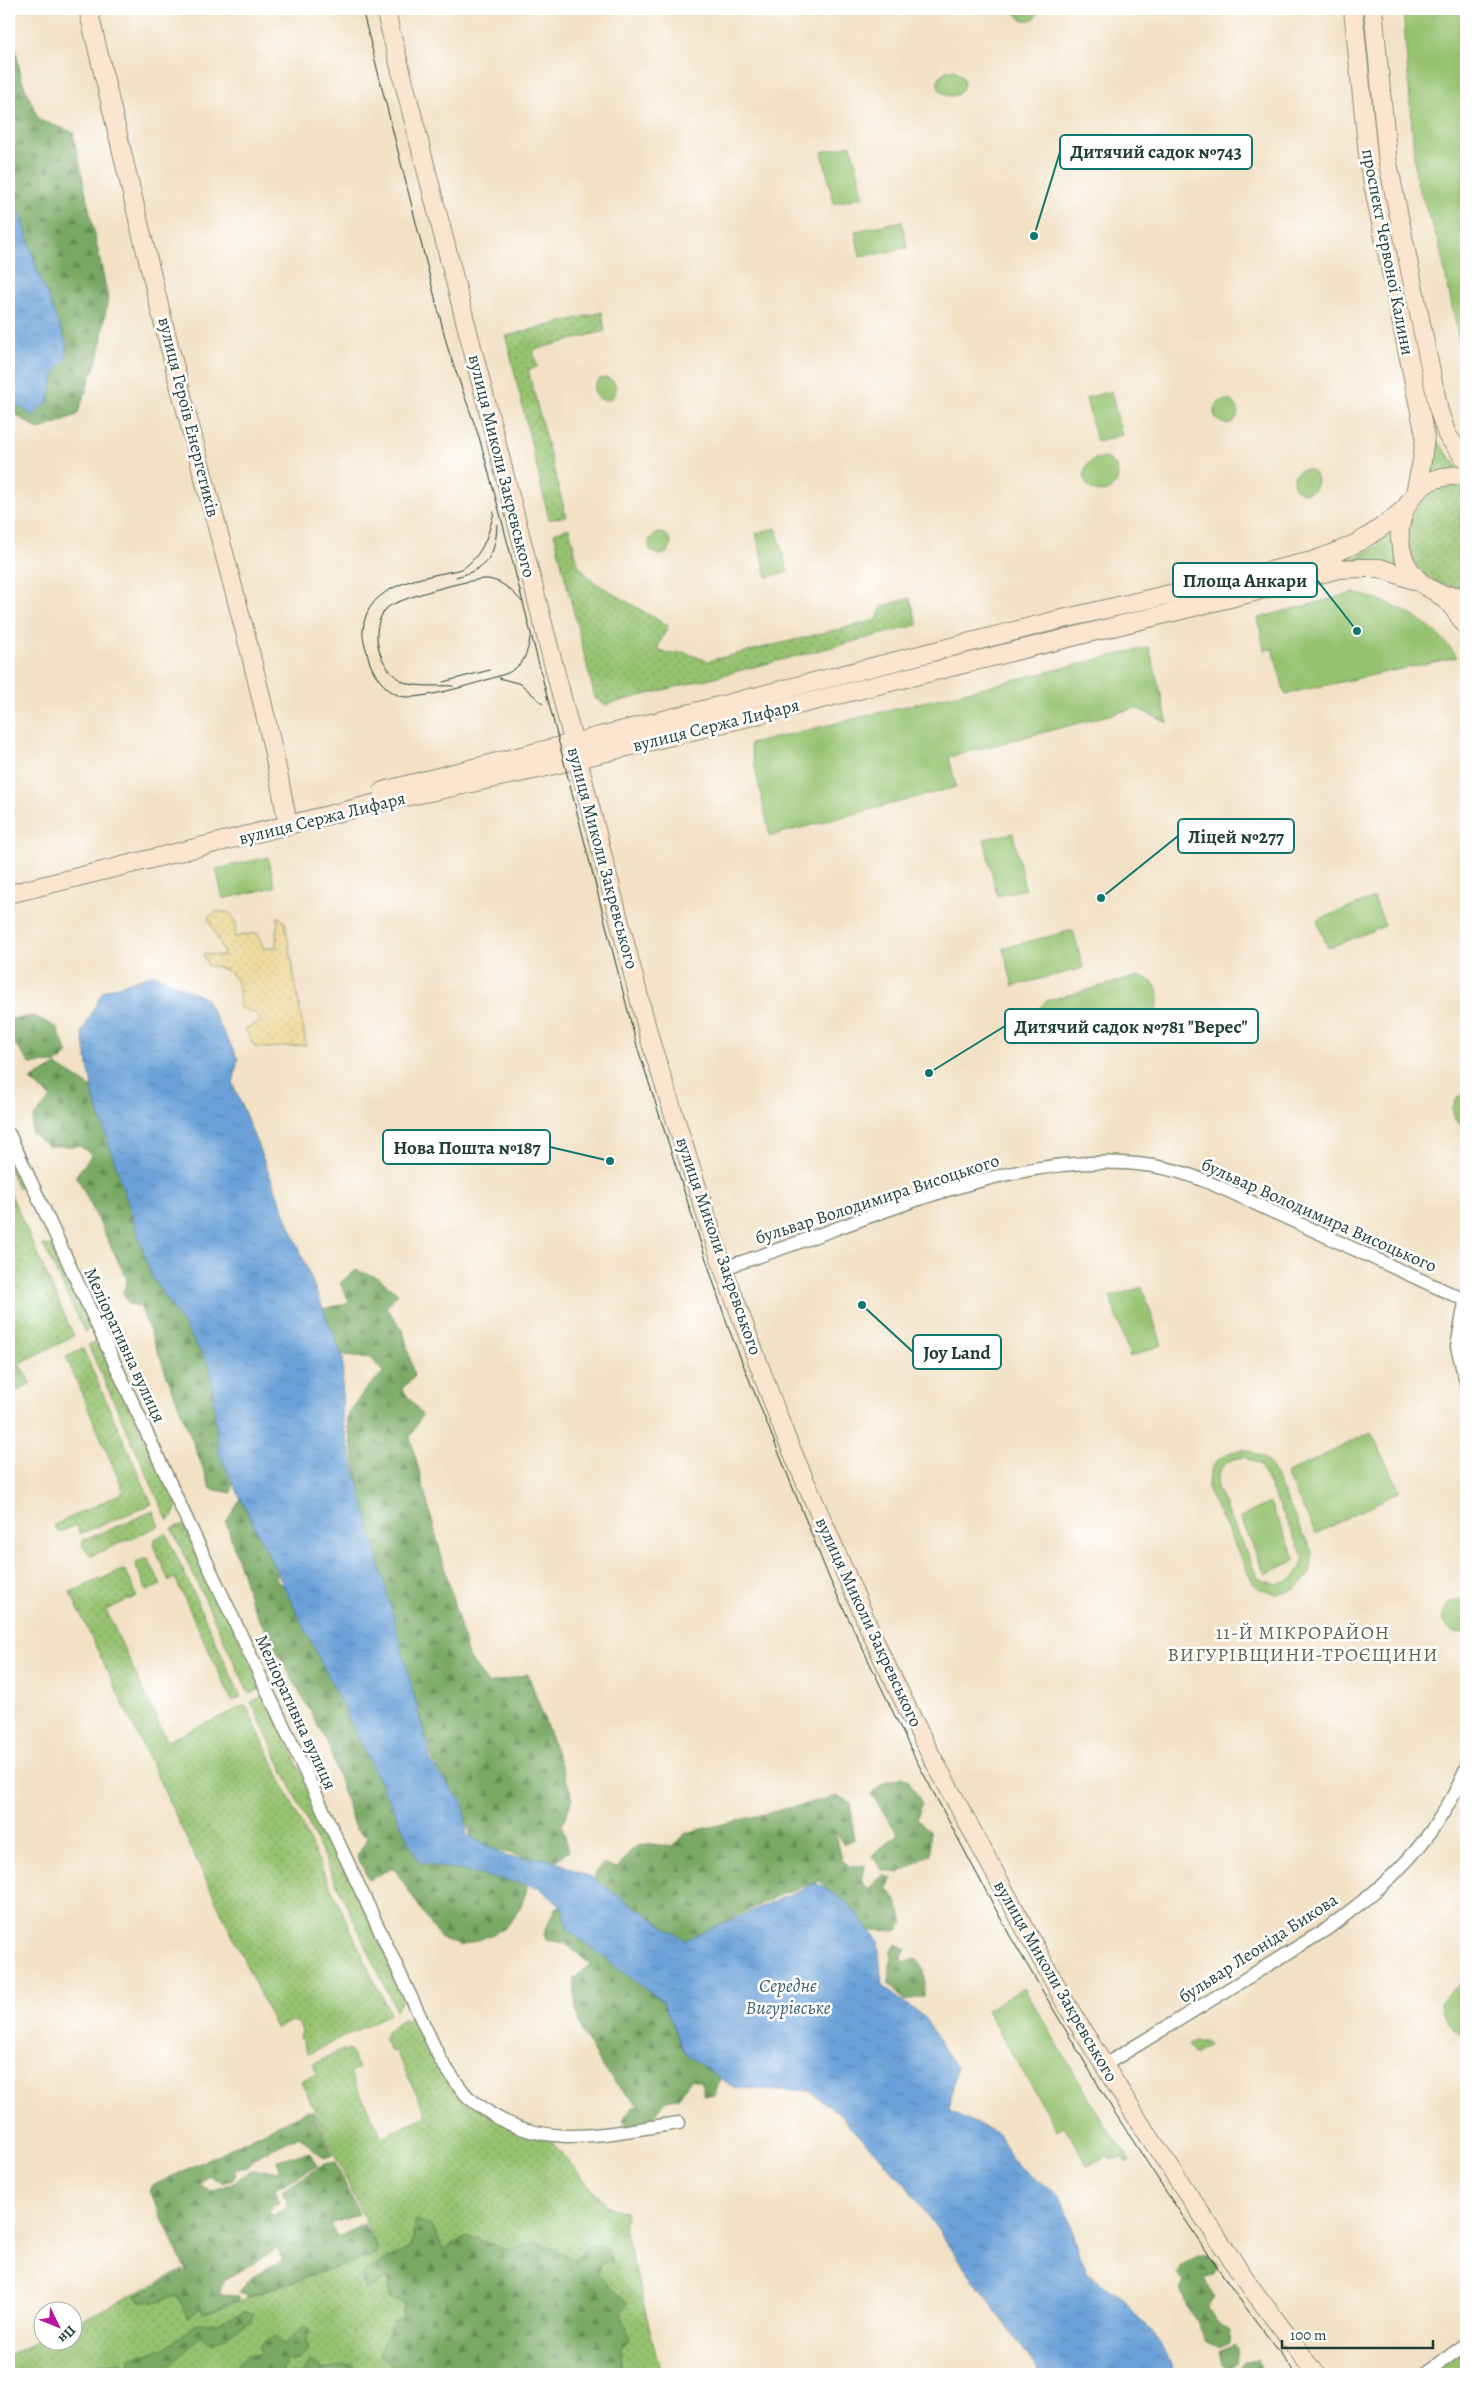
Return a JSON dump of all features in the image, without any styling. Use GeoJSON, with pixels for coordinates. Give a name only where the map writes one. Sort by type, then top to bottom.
{"type":"FeatureCollection","features":[{"type":"Feature","properties":{"kind":"street","name":"вулиця Героїв Енергетиків"},"geometry":{"type":"LineString","coordinates":[[88,9],[184,406],[232,583],[287,821]]}},
{"type":"Feature","properties":{"kind":"street","name":"вулиця Миколи Закревського"},"geometry":{"type":"LineString","coordinates":[[385,9],[650,1040],[723,1268],[785,1435],[882,1657],[930,1754],[1003,1891],[1104,2066],[1252,2289],[1316,2374]]}},
{"type":"Feature","properties":{"kind":"street","name":"проспект Червоної Калини"},"geometry":{"type":"LineString","coordinates":[[1353,9],[1369,165],[1425,436],[1415,493]]}},
{"type":"Feature","properties":{"kind":"street","name":"проспект Червоної Калини"},"geometry":{"type":"LineString","coordinates":[[1373,9],[1388,163],[1439,412],[1447,434],[1466,460]]}},
{"type":"Feature","properties":{"kind":"street"},"geometry":{"type":"LineString","coordinates":[[1466,475],[1448,475],[1430,482],[1415,493],[1404,509],[1399,527],[1399,545],[1405,563],[1429,588],[1451,606],[1466,626]]}},
{"type":"Feature","properties":{"kind":"street","name":"вулиця Сержа Лифаря"},"geometry":{"type":"LineString","coordinates":[[575,750],[1054,621],[1312,561],[1351,548],[1370,536],[1404,509]]}},
{"type":"Feature","properties":{"kind":"street","name":"вулиця Сержа Лифаря"},"geometry":{"type":"LineString","coordinates":[[9,894],[287,821],[575,750],[1246,594],[1338,569],[1380,568],[1429,588]]}},
{"type":"Feature","properties":{"kind":"street"},"geometry":{"type":"LineString","coordinates":[[1429,588],[1449,596],[1466,596]]}},
{"type":"Feature","properties":{"kind":"street","name":"вулиця Сержа Лифаря"},"geometry":{"type":"LineString","coordinates":[[9,883],[287,821]]}},
{"type":"Feature","properties":{"kind":"street","name":"Меліоративна вулиця"},"geometry":{"type":"LineString","coordinates":[[9,1134],[186,1518],[441,2060],[467,2096],[497,2118],[527,2131],[559,2137],[600,2134],[679,2123]]}},
{"type":"Feature","properties":{"kind":"street","name":"бульвар Володимира Висоцького"},"geometry":{"type":"LineString","coordinates":[[723,1268],[1002,1174],[1055,1166],[1112,1162],[1154,1166],[1206,1182],[1466,1298]]}},
{"type":"Feature","properties":{"kind":"street"},"geometry":{"type":"LineString","coordinates":[[1466,1298],[1456,1347],[1466,1382]]}},
{"type":"Feature","properties":{"kind":"street","name":"бульвар Леоніда Бикова"},"geometry":{"type":"LineString","coordinates":[[1104,2066],[1327,1929],[1347,1914],[1398,1870],[1454,1797],[1466,1769]]}},
{"type":"Feature","properties":{"kind":"street"},"geometry":{"type":"LineString","coordinates":[[1425,2374],[1466,2344]]}},
{"type":"Feature","properties":{"kind":"green space"},"geometry":{"type":"Polygon","coordinates":[[[1014,9],[1041,9],[1034,19],[1027,20],[1021,19],[1014,9]]]}},
{"type":"Feature","properties":{"kind":"green space"},"geometry":{"type":"Polygon","coordinates":[[[1403,9],[1466,9],[1466,422],[1460,386],[1464,364],[1439,244],[1417,183],[1403,9]]]}},
{"type":"Feature","properties":{"kind":"green space"},"geometry":{"type":"Polygon","coordinates":[[[9,10],[21,78],[39,120],[73,132],[108,298],[99,355],[77,415],[39,430],[9,410],[9,10]]]}},
{"type":"Feature","properties":{"kind":"green space"},"geometry":{"type":"Polygon","coordinates":[[[951,70],[960,74],[964,83],[960,92],[951,96],[942,92],[938,83],[942,74],[951,70]]]}},
{"type":"Feature","properties":{"kind":"green space"},"geometry":{"type":"Polygon","coordinates":[[[851,145],[864,196],[834,204],[822,152],[851,145]]]}},
{"type":"Feature","properties":{"kind":"green space"},"geometry":{"type":"Polygon","coordinates":[[[902,221],[907,248],[860,257],[855,231],[902,221]]]}},
{"type":"Feature","properties":{"kind":"green space"},"geometry":{"type":"Polygon","coordinates":[[[602,312],[605,331],[533,350],[537,367],[528,370],[566,516],[549,520],[506,336],[602,312]]]}},
{"type":"Feature","properties":{"kind":"green space"},"geometry":{"type":"Polygon","coordinates":[[[605,378],[613,381],[616,389],[613,397],[605,400],[597,397],[594,389],[597,381],[605,378]]]}},
{"type":"Feature","properties":{"kind":"green space"},"geometry":{"type":"Polygon","coordinates":[[[1111,391],[1122,435],[1097,442],[1086,398],[1111,391]]]}},
{"type":"Feature","properties":{"kind":"green space"},"geometry":{"type":"Polygon","coordinates":[[[1226,400],[1231,401],[1237,407],[1237,417],[1231,423],[1226,424],[1221,423],[1215,417],[1214,412],[1215,407],[1221,401],[1226,400]]]}},
{"type":"Feature","properties":{"kind":"green space"},"geometry":{"type":"Polygon","coordinates":[[[1437,441],[1460,469],[1429,478],[1437,441]]]}},
{"type":"Feature","properties":{"kind":"green space"},"geometry":{"type":"Polygon","coordinates":[[[1101,458],[1113,463],[1118,475],[1113,487],[1101,492],[1089,487],[1084,475],[1089,463],[1101,458]]]}},
{"type":"Feature","properties":{"kind":"green space"},"geometry":{"type":"Polygon","coordinates":[[[1305,469],[1310,470],[1316,476],[1316,486],[1310,492],[1305,493],[1300,492],[1294,486],[1293,481],[1294,476],[1300,470],[1305,469]]]}},
{"type":"Feature","properties":{"kind":"green space"},"geometry":{"type":"Polygon","coordinates":[[[1459,484],[1466,485],[1466,588],[1442,584],[1424,574],[1412,559],[1407,541],[1409,523],[1419,506],[1435,492],[1459,484]]]}},
{"type":"Feature","properties":{"kind":"green space"},"geometry":{"type":"Polygon","coordinates":[[[569,528],[578,564],[591,580],[668,626],[657,649],[668,654],[683,652],[708,661],[877,620],[882,606],[910,598],[918,625],[605,705],[595,698],[554,533],[569,528]]]}},
{"type":"Feature","properties":{"kind":"green space"},"geometry":{"type":"Polygon","coordinates":[[[776,528],[788,572],[767,577],[756,533],[776,528]]]}},
{"type":"Feature","properties":{"kind":"green space"},"geometry":{"type":"Polygon","coordinates":[[[1392,532],[1400,570],[1341,565],[1376,547],[1392,532]]]}},
{"type":"Feature","properties":{"kind":"green space"},"geometry":{"type":"Polygon","coordinates":[[[660,533],[668,536],[671,544],[668,552],[660,555],[652,552],[649,544],[652,536],[660,533]]]}},
{"type":"Feature","properties":{"kind":"green space"},"geometry":{"type":"Polygon","coordinates":[[[1353,593],[1383,602],[1412,615],[1437,634],[1457,657],[1285,694],[1273,649],[1264,650],[1258,618],[1353,593]]]}},
{"type":"Feature","properties":{"kind":"green space"},"geometry":{"type":"Polygon","coordinates":[[[1149,647],[1168,723],[1136,708],[949,757],[956,787],[770,836],[750,744],[1149,647]]]}},
{"type":"Feature","properties":{"kind":"green space"},"geometry":{"type":"Polygon","coordinates":[[[1013,833],[1025,889],[997,896],[984,839],[1013,833]]]}},
{"type":"Feature","properties":{"kind":"green space"},"geometry":{"type":"Polygon","coordinates":[[[268,857],[275,887],[223,899],[216,869],[268,857]]]}},
{"type":"Feature","properties":{"kind":"green space"},"geometry":{"type":"Polygon","coordinates":[[[1374,898],[1385,926],[1328,948],[1317,920],[1374,898]]]}},
{"type":"Feature","properties":{"kind":"green space"},"geometry":{"type":"Polygon","coordinates":[[[1073,930],[1083,968],[1013,986],[1003,948],[1073,930]]]}},
{"type":"Feature","properties":{"kind":"green space"},"geometry":{"type":"Polygon","coordinates":[[[1139,976],[1153,983],[1158,992],[1157,1007],[1147,1019],[1099,1033],[1059,1041],[1053,1041],[1041,1033],[1036,1015],[1046,1001],[1139,976]]]}},
{"type":"Feature","properties":{"kind":"green space"},"geometry":{"type":"Polygon","coordinates":[[[34,1016],[57,1028],[68,1054],[57,1063],[30,1064],[9,1036],[11,1019],[34,1016]]]}},
{"type":"Feature","properties":{"kind":"green space"},"geometry":{"type":"Polygon","coordinates":[[[56,1065],[99,1092],[223,1376],[238,1460],[231,1493],[211,1489],[140,1306],[129,1304],[123,1293],[127,1279],[76,1175],[92,1155],[80,1146],[49,1146],[31,1133],[33,1118],[51,1098],[30,1080],[56,1065]]]}},
{"type":"Feature","properties":{"kind":"green space"},"geometry":{"type":"Polygon","coordinates":[[[1466,1093],[1465,1127],[1455,1120],[1452,1109],[1458,1097],[1466,1093]]]}},
{"type":"Feature","properties":{"kind":"green space"},"geometry":{"type":"Polygon","coordinates":[[[9,1145],[18,1164],[21,1187],[18,1188],[9,1168],[9,1145]]]}},
{"type":"Feature","properties":{"kind":"green space"},"geometry":{"type":"Polygon","coordinates":[[[9,1190],[74,1336],[19,1364],[31,1383],[9,1396],[9,1190]]]}},
{"type":"Feature","properties":{"kind":"green space"},"geometry":{"type":"Polygon","coordinates":[[[43,1245],[56,1246],[90,1319],[90,1328],[85,1333],[43,1245]]]}},
{"type":"Feature","properties":{"kind":"green space"},"geometry":{"type":"Polygon","coordinates":[[[356,1270],[377,1277],[398,1293],[386,1308],[403,1329],[414,1376],[402,1389],[422,1415],[410,1437],[468,1656],[488,1684],[528,1674],[573,1798],[562,1825],[569,1851],[552,1864],[473,1844],[462,1805],[434,1763],[379,1584],[346,1418],[364,1391],[383,1372],[371,1358],[336,1354],[317,1310],[350,1303],[340,1283],[356,1270]]]}},
{"type":"Feature","properties":{"kind":"green space"},"geometry":{"type":"Polygon","coordinates":[[[1142,1287],[1162,1345],[1130,1357],[1110,1297],[1142,1287]]]}},
{"type":"Feature","properties":{"kind":"green space"},"geometry":{"type":"Polygon","coordinates":[[[94,1343],[100,1346],[177,1506],[173,1516],[168,1521],[88,1345],[94,1343]]]}},
{"type":"Feature","properties":{"kind":"green space"},"geometry":{"type":"Polygon","coordinates":[[[83,1349],[152,1504],[80,1534],[76,1525],[58,1533],[54,1525],[124,1492],[66,1357],[83,1349]]]}},
{"type":"Feature","properties":{"kind":"green space"},"geometry":{"type":"Polygon","coordinates":[[[1371,1432],[1400,1491],[1316,1534],[1286,1474],[1371,1432]]]}},
{"type":"Feature","properties":{"kind":"green space"},"geometry":{"type":"Polygon","coordinates":[[[1240,1450],[1249,1450],[1268,1461],[1313,1554],[1310,1574],[1296,1589],[1277,1594],[1258,1588],[1253,1583],[1208,1490],[1210,1473],[1218,1460],[1225,1455],[1240,1450]],[[1244,1457],[1231,1460],[1220,1470],[1217,1488],[1258,1578],[1273,1583],[1287,1582],[1297,1573],[1304,1558],[1260,1465],[1244,1457]]]}},
{"type":"Feature","properties":{"kind":"green space"},"geometry":{"type":"Polygon","coordinates":[[[243,1495],[272,1518],[277,1581],[311,1610],[396,1791],[524,1881],[527,1888],[523,1902],[511,1921],[496,1933],[461,1946],[440,1938],[393,1867],[369,1880],[357,1856],[368,1838],[355,1829],[327,1742],[252,1606],[226,1522],[243,1495]]]}},
{"type":"Feature","properties":{"kind":"green space"},"geometry":{"type":"Polygon","coordinates":[[[1270,1503],[1296,1560],[1265,1574],[1240,1517],[1270,1503]]]}},
{"type":"Feature","properties":{"kind":"green space"},"geometry":{"type":"Polygon","coordinates":[[[153,1511],[159,1526],[91,1556],[82,1545],[84,1540],[153,1511]]]}},
{"type":"Feature","properties":{"kind":"green space"},"geometry":{"type":"Polygon","coordinates":[[[178,1526],[185,1526],[261,1685],[259,1690],[249,1694],[172,1529],[178,1526]]]}},
{"type":"Feature","properties":{"kind":"green space"},"geometry":{"type":"Polygon","coordinates":[[[166,1533],[241,1697],[232,1701],[175,1578],[169,1581],[153,1545],[155,1539],[166,1533]]]}},
{"type":"Feature","properties":{"kind":"green space"},"geometry":{"type":"Polygon","coordinates":[[[146,1558],[149,1560],[161,1585],[147,1591],[136,1566],[137,1562],[146,1558]]]}},
{"type":"Feature","properties":{"kind":"green space"},"geometry":{"type":"Polygon","coordinates":[[[122,1570],[126,1571],[137,1596],[106,1610],[167,1741],[246,1705],[390,2014],[308,2054],[300,2037],[302,2031],[298,2023],[292,2021],[276,2028],[70,1592],[122,1570]]]}},
{"type":"Feature","properties":{"kind":"green space"},"geometry":{"type":"Polygon","coordinates":[[[1460,1599],[1466,1601],[1466,1632],[1456,1633],[1451,1631],[1445,1624],[1444,1614],[1449,1603],[1460,1599]]]}},
{"type":"Feature","properties":{"kind":"green space"},"geometry":{"type":"Polygon","coordinates":[[[265,1695],[403,1992],[403,1999],[396,2010],[251,1702],[265,1695]]]}},
{"type":"Feature","properties":{"kind":"green space"},"geometry":{"type":"Polygon","coordinates":[[[902,1777],[908,1780],[922,1804],[917,1818],[929,1831],[931,1854],[899,1873],[882,1870],[872,1856],[898,1834],[871,1794],[884,1783],[902,1777]]]}},
{"type":"Feature","properties":{"kind":"green space"},"geometry":{"type":"Polygon","coordinates":[[[838,1796],[851,1803],[854,1839],[843,1844],[834,1830],[843,1861],[851,1867],[865,1865],[862,1883],[868,1889],[883,1875],[892,1878],[887,1888],[894,1897],[904,1922],[897,1931],[869,1930],[851,1906],[837,1904],[820,1881],[781,1894],[684,1942],[591,1880],[602,1864],[618,1868],[630,1852],[640,1845],[653,1844],[673,1847],[686,1833],[838,1796]]]}},
{"type":"Feature","properties":{"kind":"green space"},"geometry":{"type":"Polygon","coordinates":[[[565,1903],[649,1968],[694,2057],[703,2068],[709,2056],[724,2066],[715,2095],[704,2095],[701,2082],[691,2079],[678,2098],[666,2100],[650,2119],[627,2127],[623,2119],[633,2107],[641,2105],[623,2091],[605,2070],[590,2047],[578,2021],[574,1979],[590,1964],[565,1943],[546,1940],[544,1934],[555,1908],[565,1903]]]}},
{"type":"Feature","properties":{"kind":"green space"},"geometry":{"type":"Polygon","coordinates":[[[896,1944],[906,1949],[902,1957],[904,1963],[916,1959],[920,1963],[925,1976],[924,1996],[905,2001],[889,1985],[891,1949],[896,1944]]]}},
{"type":"Feature","properties":{"kind":"green space"},"geometry":{"type":"Polygon","coordinates":[[[1466,1981],[1466,2034],[1451,2027],[1445,2019],[1441,2003],[1448,1993],[1466,1981]]]}},
{"type":"Feature","properties":{"kind":"green space"},"geometry":{"type":"Polygon","coordinates":[[[1024,1988],[1095,2108],[1130,2161],[1127,2163],[1122,2158],[1111,2159],[1108,2155],[1088,2166],[1064,2126],[1057,2130],[986,2010],[1024,1988]]]}},
{"type":"Feature","properties":{"kind":"green space"},"geometry":{"type":"Polygon","coordinates":[[[403,2019],[410,2019],[420,2026],[453,2088],[540,2138],[552,2142],[607,2206],[625,2212],[626,2220],[623,2221],[661,2374],[9,2374],[9,2355],[32,2344],[32,2350],[82,2350],[82,2320],[183,2270],[205,2313],[379,2251],[301,2081],[317,2073],[313,2064],[342,2050],[350,2051],[359,2068],[350,2073],[382,2137],[427,2115],[395,2050],[391,2052],[384,2039],[386,2031],[403,2019]]]}},
{"type":"Feature","properties":{"kind":"green space"},"geometry":{"type":"Polygon","coordinates":[[[1195,2041],[1205,2041],[1209,2045],[1195,2054],[1188,2045],[1195,2041]]]}},
{"type":"Feature","properties":{"kind":"green space"},"geometry":{"type":"Polygon","coordinates":[[[307,2111],[313,2112],[333,2155],[324,2158],[299,2136],[258,2156],[248,2166],[234,2170],[236,2174],[233,2180],[222,2183],[209,2175],[199,2184],[211,2191],[234,2183],[250,2170],[279,2171],[277,2160],[310,2152],[317,2166],[275,2189],[279,2202],[269,2211],[273,2216],[289,2206],[282,2191],[324,2164],[335,2162],[359,2214],[331,2224],[337,2238],[364,2224],[377,2248],[375,2254],[247,2297],[239,2292],[253,2276],[282,2260],[277,2249],[224,2280],[220,2295],[238,2296],[238,2300],[207,2312],[199,2309],[189,2318],[177,2296],[158,2302],[138,2300],[135,2296],[186,2271],[150,2191],[152,2186],[307,2111]]]}},
{"type":"Feature","properties":{"kind":"green space"},"geometry":{"type":"Polygon","coordinates":[[[416,2220],[432,2226],[443,2249],[468,2236],[507,2250],[538,2242],[576,2260],[589,2245],[608,2249],[612,2262],[601,2264],[597,2274],[628,2303],[621,2312],[630,2339],[620,2349],[622,2374],[387,2374],[393,2367],[380,2355],[392,2322],[402,2319],[404,2302],[389,2299],[389,2278],[365,2290],[360,2274],[411,2247],[416,2220]]]}},
{"type":"Feature","properties":{"kind":"green space"},"geometry":{"type":"Polygon","coordinates":[[[1201,2255],[1207,2255],[1218,2265],[1214,2274],[1203,2280],[1215,2298],[1208,2308],[1216,2321],[1229,2330],[1228,2343],[1220,2348],[1206,2341],[1180,2290],[1184,2282],[1177,2275],[1181,2265],[1201,2255]]]}},
{"type":"Feature","properties":{"kind":"green space"},"geometry":{"type":"Polygon","coordinates":[[[246,2311],[253,2315],[251,2321],[213,2344],[201,2336],[162,2374],[130,2374],[129,2359],[165,2348],[197,2323],[214,2324],[246,2311]]]}},
{"type":"Feature","properties":{"kind":"green space"},"geometry":{"type":"Polygon","coordinates":[[[304,2326],[310,2330],[306,2339],[309,2350],[299,2360],[286,2361],[282,2374],[229,2374],[246,2355],[260,2354],[260,2344],[274,2337],[284,2345],[304,2326]]]}},
{"type":"Feature","properties":{"kind":"green space"},"geometry":{"type":"Polygon","coordinates":[[[1233,2345],[1237,2349],[1238,2361],[1230,2369],[1222,2365],[1219,2352],[1233,2345]]]}},
{"type":"Feature","properties":{"kind":"green space"},"geometry":{"type":"Polygon","coordinates":[[[1466,2348],[1466,2374],[1431,2374],[1466,2348]]]}},
{"type":"Feature","properties":{"kind":"green space"},"geometry":{"type":"Polygon","coordinates":[[[1258,2360],[1261,2368],[1256,2372],[1259,2374],[1233,2374],[1245,2362],[1258,2360]]]}},
{"type":"Feature","properties":{"kind":"green space"},"geometry":{"type":"Polygon","coordinates":[[[121,2361],[123,2374],[80,2374],[89,2366],[121,2361]]]}},
{"type":"Feature","properties":{"kind":"green space"},"geometry":{"type":"Polygon","coordinates":[[[311,2361],[324,2369],[350,2364],[366,2374],[300,2374],[311,2361]]]}},
{"type":"Feature","properties":{"kind":"sand"},"geometry":{"type":"Polygon","coordinates":[[[219,911],[230,913],[234,919],[236,927],[234,937],[257,933],[264,949],[276,947],[278,916],[285,922],[306,1045],[268,1048],[255,1047],[245,1029],[260,1022],[257,1014],[239,1007],[239,991],[234,978],[224,969],[208,966],[203,954],[225,956],[208,917],[219,911]]]}},
{"type":"Feature","properties":{"kind":"water"},"geometry":{"type":"Polygon","coordinates":[[[9,194],[22,217],[37,270],[67,344],[66,359],[55,373],[48,402],[32,416],[21,407],[9,406],[9,194]]]}},
{"type":"Feature","properties":{"kind":"water","name":"Середнє Вигурівське"},"geometry":{"type":"Polygon","coordinates":[[[154,974],[205,998],[238,1059],[233,1084],[343,1358],[342,1421],[432,1764],[464,1805],[467,1835],[508,1857],[550,1859],[590,1877],[685,1940],[816,1883],[849,1904],[878,1940],[882,1986],[924,2017],[956,2068],[949,2111],[1000,2135],[1014,2163],[1061,2197],[1086,2273],[1118,2294],[1161,2343],[1176,2374],[1041,2374],[905,2184],[839,2114],[810,2091],[735,2088],[685,2054],[663,2002],[568,1930],[562,1907],[538,1887],[419,1862],[219,1454],[210,1366],[151,1275],[94,1098],[82,1032],[103,991],[154,974]]]}},
{"type":"Feature","properties":{"kind":"tram line"},"geometry":{"type":"LineString","coordinates":[[362,9],[448,349],[479,437],[502,521],[637,1046],[728,1327],[830,1580],[914,1756],[1010,1936],[1113,2110],[1167,2193],[1237,2296],[1296,2374]]}},
{"type":"Feature","properties":{"kind":"tram line"},"geometry":{"type":"LineString","coordinates":[[494,512],[484,544],[469,564],[462,569],[400,585],[386,592],[375,601],[367,614],[363,630],[370,662],[379,680],[394,693],[409,697],[422,696],[508,673],[518,666],[524,658],[530,638]]}},
{"type":"Feature","properties":{"kind":"tram line"},"geometry":{"type":"LineString","coordinates":[[456,577],[475,570],[488,560],[495,545],[497,524]]}},
{"type":"Feature","properties":{"kind":"tram line"},"geometry":{"type":"LineString","coordinates":[[453,686],[409,684],[395,676],[388,668],[382,659],[377,637],[381,617],[387,608],[420,594],[481,579],[493,580],[503,584],[522,602]]}},
{"type":"Feature","properties":{"kind":"tram line"},"geometry":{"type":"LineString","coordinates":[[443,682],[490,670]]}},
{"type":"Feature","properties":{"kind":"tram line"},"geometry":{"type":"LineString","coordinates":[[499,678],[521,684],[543,704]]}},
{"type":"Feature","properties":{"kind":"place","name":"Дитячий садок №743"},"geometry":{"type":"Point","coordinates":[1034,236]}},
{"type":"Feature","properties":{"kind":"place","name":"Площа Анкари"},"geometry":{"type":"Point","coordinates":[1357,631]}},
{"type":"Feature","properties":{"kind":"place","name":"Ліцей №277"},"geometry":{"type":"Point","coordinates":[1101,898]}},
{"type":"Feature","properties":{"kind":"place","name":"Дитячий садок №781 \"Верес\""},"geometry":{"type":"Point","coordinates":[929,1073]}},
{"type":"Feature","properties":{"kind":"place","name":"Нова Пошта №187"},"geometry":{"type":"Point","coordinates":[610,1161]}},
{"type":"Feature","properties":{"kind":"place","name":"Joy Land"},"geometry":{"type":"Point","coordinates":[862,1305]}},
{"type":"Feature","properties":{"kind":"district","name":"11-Й МІКРОРАЙОН ВИГУРІВЩИНИ-ТРОЄЩИНИ"},"geometry":{"type":"Point","coordinates":[1303,1644]}}]}
